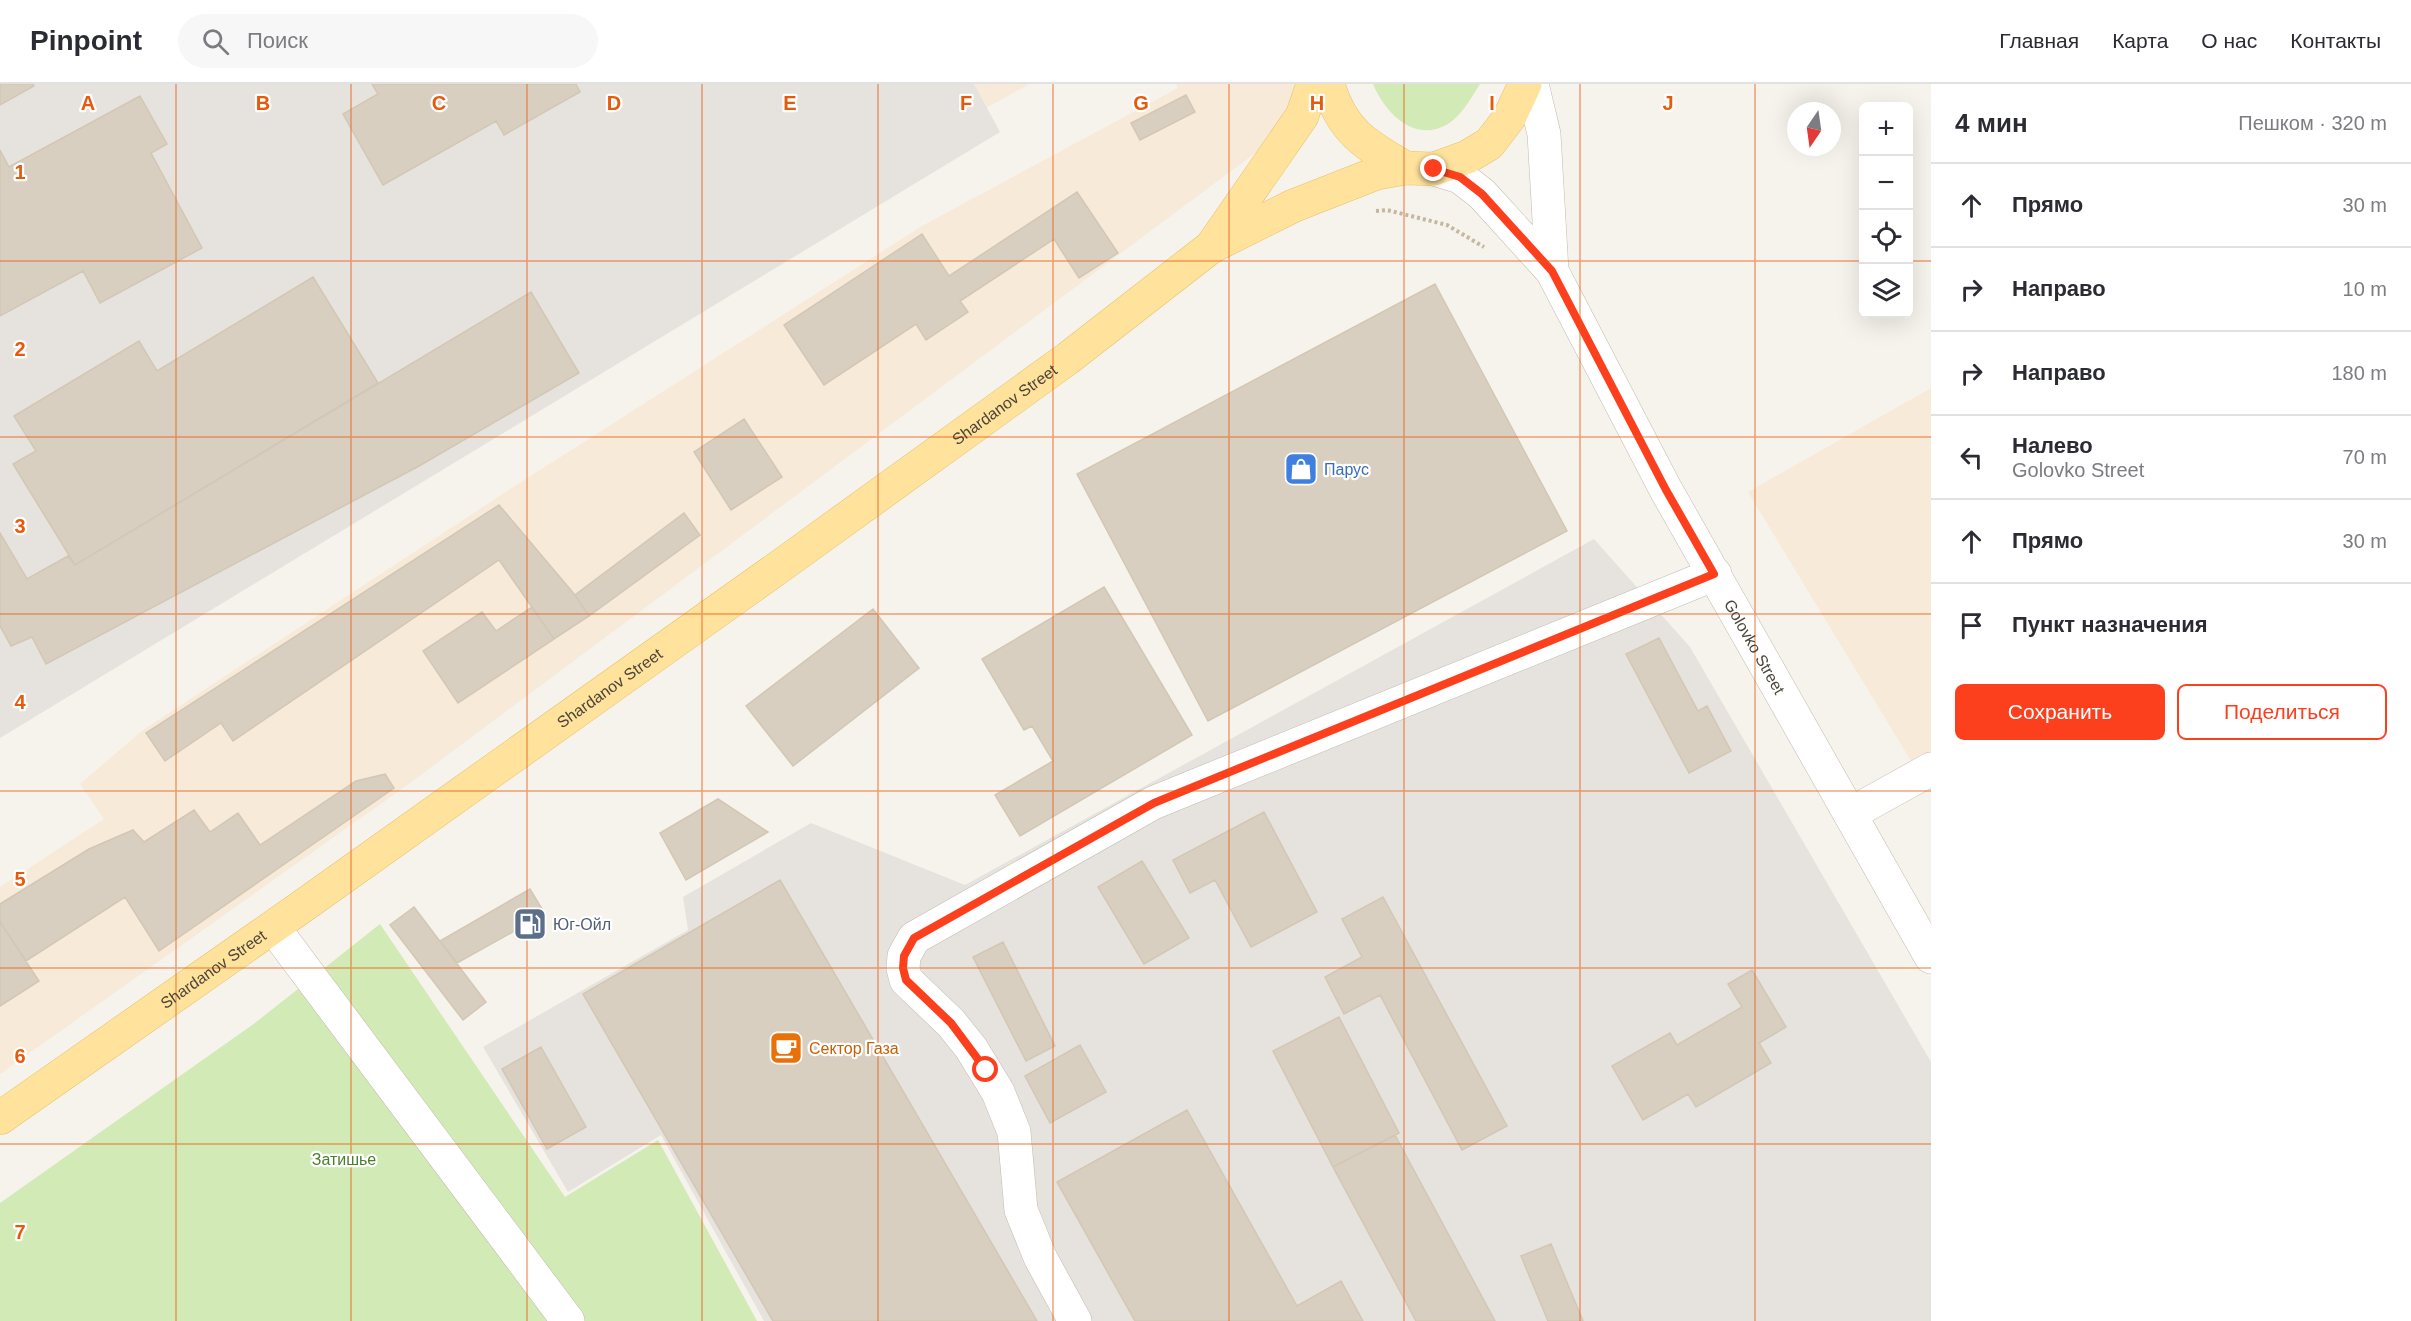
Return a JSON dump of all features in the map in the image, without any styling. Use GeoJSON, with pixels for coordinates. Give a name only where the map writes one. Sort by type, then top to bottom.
{"type":"FeatureCollection","features":[{"type":"Feature","properties":{"kind":"main road"},"geometry":{"type":"LineString","coordinates":[[1211,247],[1302,116],[1313,84]]}},
{"type":"Feature","properties":{"kind":"main road"},"geometry":{"type":"LineString","coordinates":[[1328,84],[1334,106],[1352,130],[1372,149],[1420,168]]}},
{"type":"Feature","properties":{"kind":"main road"},"geometry":{"type":"LineString","coordinates":[[1211,247],[1293,206],[1377,172],[1420,168],[1467,157],[1489,144],[1509,118],[1525,84]]}},
{"type":"Feature","properties":{"kind":"main road","name":"Shardanov Street"},"geometry":{"type":"LineString","coordinates":[[0,1118],[273,927],[1066,359],[1211,247]]}},
{"type":"Feature","properties":{"kind":"street"},"geometry":{"type":"LineString","coordinates":[[1532,84],[1544,134],[1552,271]]}},
{"type":"Feature","properties":{"kind":"street"},"geometry":{"type":"LineString","coordinates":[[1420,168],[1460,177],[1482,194],[1552,271]]}},
{"type":"Feature","properties":{"kind":"street","name":"Golovko Street"},"geometry":{"type":"LineString","coordinates":[[1552,271],[1666,490],[1931,957]]}},
{"type":"Feature","properties":{"kind":"street"},"geometry":{"type":"LineString","coordinates":[[1075,1321],[1040,1257],[1021,1210],[1014,1132],[998,1092],[986,1070],[951,1023],[906,980],[903,968],[904,956],[914,938],[1154,803],[1714,574]]}},
{"type":"Feature","properties":{"kind":"street"},"geometry":{"type":"LineString","coordinates":[[1850,814],[1931,770]]}},
{"type":"Feature","properties":{"kind":"street"},"geometry":{"type":"LineString","coordinates":[[273,927],[568,1321]]}},
{"type":"Feature","properties":{"kind":"path"},"geometry":{"type":"LineString","coordinates":[[1371,211],[1387,210],[1447,225],[1490,251]]}},
{"type":"Feature","properties":{"kind":"shaded area"},"geometry":{"type":"Polygon","coordinates":[[[0,84],[974,84],[1000,132],[0,738],[0,84]]]}},
{"type":"Feature","properties":{"kind":"shaded area"},"geometry":{"type":"Polygon","coordinates":[[[974,84],[1029,84],[986,108],[974,84]]]}},
{"type":"Feature","properties":{"kind":"shaded area"},"geometry":{"type":"Polygon","coordinates":[[[1176,84],[1301,84],[1287,120],[1266,145],[406,786],[0,1074],[0,887],[104,819],[80,784],[143,730],[498,497],[922,226],[1178,88],[1176,84]]]}},
{"type":"Feature","properties":{"kind":"shaded area"},"geometry":{"type":"Polygon","coordinates":[[[1931,388],[1931,794],[1748,492],[1931,388]]]}},
{"type":"Feature","properties":{"kind":"shaded area"},"geometry":{"type":"Polygon","coordinates":[[[1594,539],[1690,647],[1931,1062],[1931,1321],[764,1321],[661,1135],[568,1192],[483,1047],[688,930],[683,897],[811,823],[965,885],[1594,539]]]}},
{"type":"Feature","properties":{"kind":"green space"},"geometry":{"type":"Polygon","coordinates":[[[1373,84],[1480,84],[1453,121],[1436,129],[1424,130],[1413,128],[1393,115],[1373,84]]]}},
{"type":"Feature","properties":{"kind":"green space","name":"Затишье"},"geometry":{"type":"Polygon","coordinates":[[[380,924],[565,1197],[658,1140],[757,1321],[0,1321],[0,1203],[255,1023],[380,924]]]}},
{"type":"Feature","properties":{"kind":"building"},"geometry":{"type":"Polygon","coordinates":[[[0,84],[33,84],[34,86],[0,105],[0,84]]]}},
{"type":"Feature","properties":{"kind":"building"},"geometry":{"type":"Polygon","coordinates":[[[372,84],[576,84],[580,92],[504,135],[496,121],[383,185],[343,114],[378,94],[372,84]]]}},
{"type":"Feature","properties":{"kind":"building"},"geometry":{"type":"Polygon","coordinates":[[[1186,95],[1195,112],[1140,140],[1131,123],[1186,95]]]}},
{"type":"Feature","properties":{"kind":"building"},"geometry":{"type":"Polygon","coordinates":[[[140,96],[167,144],[151,153],[202,248],[100,303],[83,271],[0,316],[0,150],[9,167],[140,96]]]}},
{"type":"Feature","properties":{"kind":"building"},"geometry":{"type":"Polygon","coordinates":[[[1077,192],[1118,253],[1079,278],[1054,239],[960,301],[968,312],[926,340],[916,324],[824,385],[784,325],[922,234],[949,276],[1077,192]]]}},
{"type":"Feature","properties":{"kind":"building"},"geometry":{"type":"Polygon","coordinates":[[[313,277],[378,383],[75,565],[13,464],[36,451],[14,416],[139,341],[157,371],[313,277]]]}},
{"type":"Feature","properties":{"kind":"building"},"geometry":{"type":"Polygon","coordinates":[[[1435,284],[1567,531],[1208,721],[1077,474],[1435,284]]]}},
{"type":"Feature","properties":{"kind":"building"},"geometry":{"type":"Polygon","coordinates":[[[531,292],[579,373],[419,466],[46,664],[32,637],[11,646],[0,626],[0,533],[27,579],[68,556],[75,565],[531,292]]]}},
{"type":"Feature","properties":{"kind":"building"},"geometry":{"type":"Polygon","coordinates":[[[744,419],[782,477],[731,510],[694,452],[744,419]]]}},
{"type":"Feature","properties":{"kind":"building"},"geometry":{"type":"Polygon","coordinates":[[[499,505],[575,595],[589,616],[554,639],[499,560],[233,741],[221,723],[165,761],[146,733],[499,505]]]}},
{"type":"Feature","properties":{"kind":"building"},"geometry":{"type":"Polygon","coordinates":[[[684,513],[700,535],[589,616],[575,595],[684,513]]]}},
{"type":"Feature","properties":{"kind":"building"},"geometry":{"type":"Polygon","coordinates":[[[1104,587],[1192,735],[1020,836],[995,795],[1053,761],[1032,726],[1024,730],[982,659],[1104,587]]]}},
{"type":"Feature","properties":{"kind":"building"},"geometry":{"type":"Polygon","coordinates":[[[532,607],[554,639],[458,703],[423,651],[482,612],[496,631],[532,607]]]}},
{"type":"Feature","properties":{"kind":"building"},"geometry":{"type":"Polygon","coordinates":[[[873,609],[919,668],[793,766],[746,706],[873,609]]]}},
{"type":"Feature","properties":{"kind":"building"},"geometry":{"type":"Polygon","coordinates":[[[1659,638],[1698,711],[1707,706],[1731,751],[1689,773],[1626,654],[1659,638]]]}},
{"type":"Feature","properties":{"kind":"building"},"geometry":{"type":"Polygon","coordinates":[[[385,774],[394,788],[159,951],[125,897],[26,961],[0,922],[0,904],[89,849],[133,830],[144,842],[194,810],[210,832],[238,813],[260,845],[356,781],[385,774]]]}},
{"type":"Feature","properties":{"kind":"building"},"geometry":{"type":"Polygon","coordinates":[[[718,799],[768,832],[686,880],[660,833],[718,799]]]}},
{"type":"Feature","properties":{"kind":"building"},"geometry":{"type":"Polygon","coordinates":[[[1264,812],[1317,912],[1251,947],[1215,880],[1190,893],[1173,860],[1264,812]]]}},
{"type":"Feature","properties":{"kind":"building"},"geometry":{"type":"Polygon","coordinates":[[[1142,861],[1189,938],[1144,964],[1098,887],[1142,861]]]}},
{"type":"Feature","properties":{"kind":"building"},"geometry":{"type":"Polygon","coordinates":[[[780,880],[1037,1321],[773,1321],[583,994],[780,880]]]}},
{"type":"Feature","properties":{"kind":"building"},"geometry":{"type":"Polygon","coordinates":[[[530,889],[545,914],[457,963],[440,941],[530,889]]]}},
{"type":"Feature","properties":{"kind":"building"},"geometry":{"type":"Polygon","coordinates":[[[1383,897],[1507,1126],[1462,1150],[1380,995],[1344,1014],[1325,977],[1362,957],[1342,919],[1383,897]]]}},
{"type":"Feature","properties":{"kind":"building"},"geometry":{"type":"Polygon","coordinates":[[[414,907],[486,1002],[463,1020],[390,925],[414,907]]]}},
{"type":"Feature","properties":{"kind":"building"},"geometry":{"type":"Polygon","coordinates":[[[0,922],[39,981],[0,1006],[0,922]]]}},
{"type":"Feature","properties":{"kind":"building"},"geometry":{"type":"Polygon","coordinates":[[[1003,942],[1055,1046],[1026,1061],[973,957],[1003,942]]]}},
{"type":"Feature","properties":{"kind":"building"},"geometry":{"type":"Polygon","coordinates":[[[1752,970],[1786,1027],[1759,1043],[1771,1063],[1696,1107],[1688,1094],[1643,1120],[1612,1066],[1670,1033],[1677,1045],[1742,1007],[1728,984],[1752,970]]]}},
{"type":"Feature","properties":{"kind":"building"},"geometry":{"type":"Polygon","coordinates":[[[1339,1017],[1399,1133],[1333,1167],[1273,1051],[1339,1017]]]}},
{"type":"Feature","properties":{"kind":"building"},"geometry":{"type":"Polygon","coordinates":[[[1080,1045],[1106,1092],[1050,1123],[1025,1076],[1080,1045]]]}},
{"type":"Feature","properties":{"kind":"building"},"geometry":{"type":"Polygon","coordinates":[[[541,1047],[586,1127],[547,1149],[502,1069],[541,1047]]]}},
{"type":"Feature","properties":{"kind":"building"},"geometry":{"type":"Polygon","coordinates":[[[1187,1110],[1297,1306],[1341,1281],[1363,1321],[1135,1321],[1057,1182],[1187,1110]]]}},
{"type":"Feature","properties":{"kind":"building"},"geometry":{"type":"Polygon","coordinates":[[[1395,1135],[1495,1321],[1416,1321],[1333,1167],[1395,1135]]]}},
{"type":"Feature","properties":{"kind":"building"},"geometry":{"type":"Polygon","coordinates":[[[1551,1244],[1583,1321],[1548,1321],[1521,1256],[1551,1244]]]}},
{"type":"Feature","properties":{"kind":"place","name":"Парус"},"geometry":{"type":"Point","coordinates":[1301,469]}},
{"type":"Feature","properties":{"kind":"place","name":"Юг-Ойл"},"geometry":{"type":"Point","coordinates":[530,924]}},
{"type":"Feature","properties":{"kind":"place","name":"Сектор Газа"},"geometry":{"type":"Point","coordinates":[786,1048]}},
{"type":"Feature","properties":{"kind":"route"},"geometry":{"type":"LineString","coordinates":[[986,1070],[951,1023],[906,980],[903,968],[904,956],[914,938],[1154,803],[1714,574],[1666,490],[1552,271],[1482,194],[1460,177],[1434,169]]}}]}
